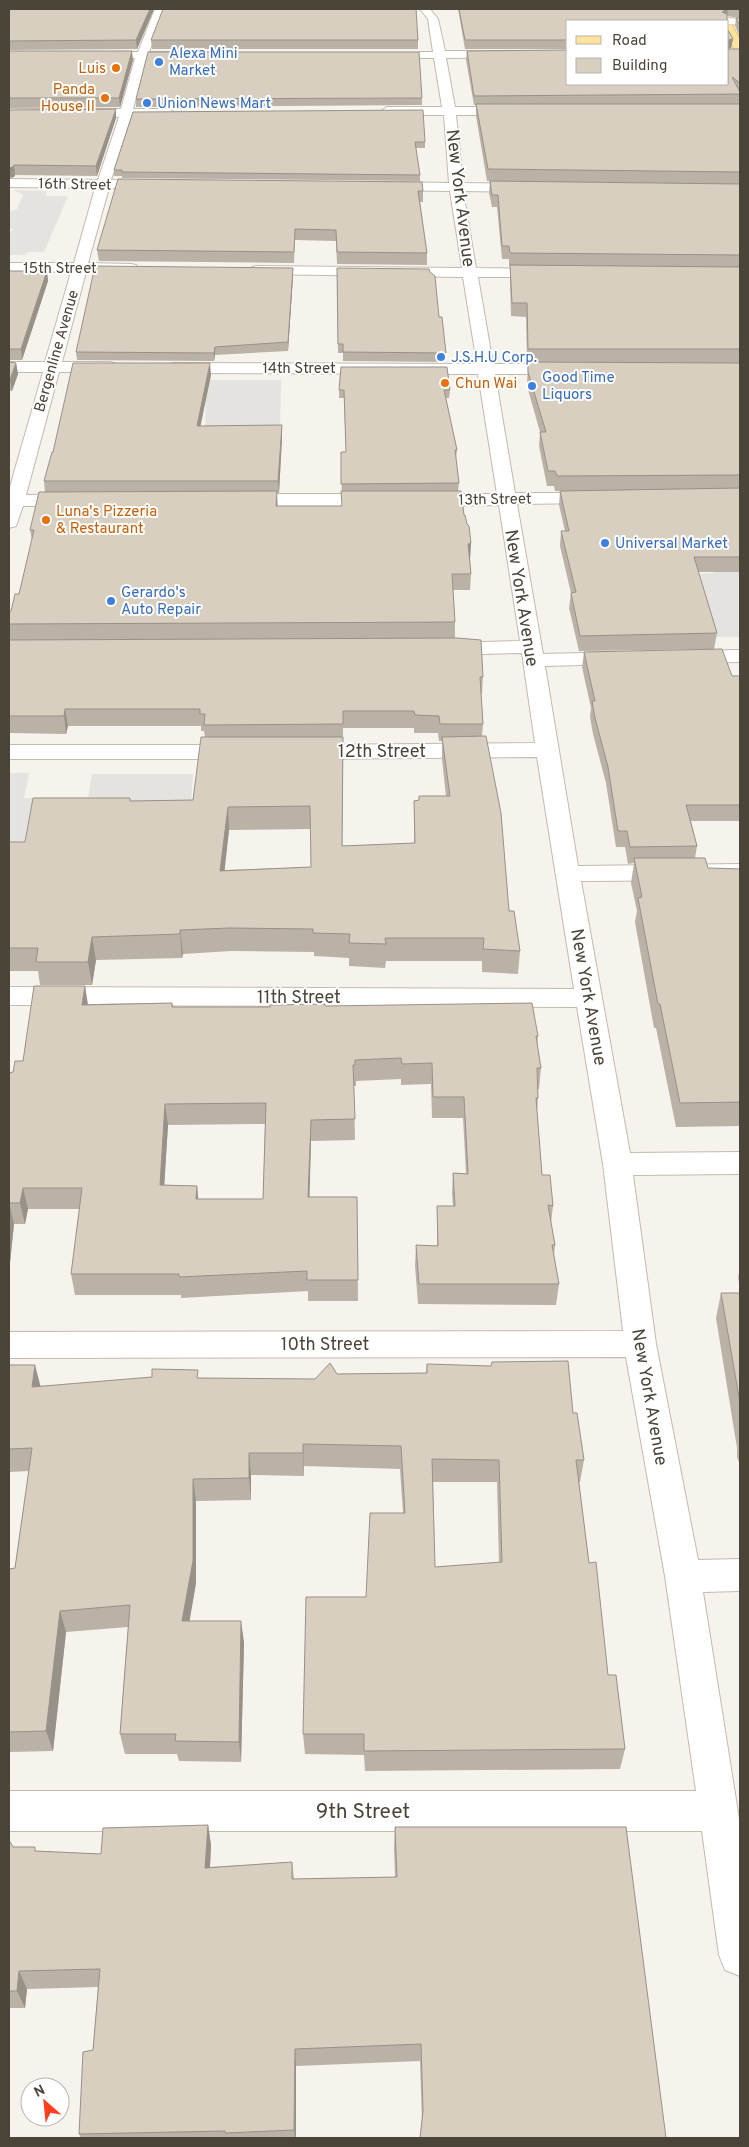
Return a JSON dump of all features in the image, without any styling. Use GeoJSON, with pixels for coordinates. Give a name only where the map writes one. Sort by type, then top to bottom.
{"type":"FeatureCollection","features":[{"type":"Feature","properties":{"kind":"main road"},"geometry":{"type":"LineString","coordinates":[[729,29],[740,52]]}},
{"type":"Feature","properties":{"kind":"street","name":"Bergenline Avenue"},"geometry":{"type":"LineString","coordinates":[[9,522],[11,500],[52,367],[104,184],[127,113],[142,55],[160,9]]}},
{"type":"Feature","properties":{"kind":"street","name":"New York Avenue"},"geometry":{"type":"LineString","coordinates":[[426,9],[433,19],[450,111],[456,187],[546,750],[617,1164],[640,1344],[682,1576],[740,1956]]}},
{"type":"Feature","properties":{"kind":"street"},"geometry":{"type":"LineString","coordinates":[[724,19],[740,22]]}},
{"type":"Feature","properties":{"kind":"street"},"geometry":{"type":"LineString","coordinates":[[410,55],[437,44],[566,54]]}},
{"type":"Feature","properties":{"kind":"street"},"geometry":{"type":"LineString","coordinates":[[88,55],[198,55]]}},
{"type":"Feature","properties":{"kind":"street"},"geometry":{"type":"LineString","coordinates":[[370,112],[528,110]]}},
{"type":"Feature","properties":{"kind":"street"},"geometry":{"type":"LineString","coordinates":[[9,113],[178,113]]}},
{"type":"Feature","properties":{"kind":"street","name":"16th Street"},"geometry":{"type":"LineString","coordinates":[[9,183],[168,185]]}},
{"type":"Feature","properties":{"kind":"street"},"geometry":{"type":"LineString","coordinates":[[373,186],[541,188]]}},
{"type":"Feature","properties":{"kind":"street","name":"15th Street"},"geometry":{"type":"LineString","coordinates":[[9,267],[141,268]]}},
{"type":"Feature","properties":{"kind":"street"},"geometry":{"type":"LineString","coordinates":[[240,270],[557,273]]}},
{"type":"Feature","properties":{"kind":"street"},"geometry":{"type":"LineString","coordinates":[[9,367],[126,367]]}},
{"type":"Feature","properties":{"kind":"street","name":"14th Street"},"geometry":{"type":"LineString","coordinates":[[156,367],[577,370]]}},
{"type":"Feature","properties":{"kind":"street","name":"13th Street"},"geometry":{"type":"LineString","coordinates":[[221,500],[611,498]]}},
{"type":"Feature","properties":{"kind":"street"},"geometry":{"type":"LineString","coordinates":[[11,500],[93,500]]}},
{"type":"Feature","properties":{"kind":"street"},"geometry":{"type":"LineString","coordinates":[[427,649],[653,658],[740,656]]}},
{"type":"Feature","properties":{"kind":"street","name":"12th Street"},"geometry":{"type":"LineString","coordinates":[[288,752],[546,750]]}},
{"type":"Feature","properties":{"kind":"street"},"geometry":{"type":"LineString","coordinates":[[9,752],[258,752]]}},
{"type":"Feature","properties":{"kind":"street"},"geometry":{"type":"LineString","coordinates":[[568,874],[740,872]]}},
{"type":"Feature","properties":{"kind":"street","name":"11th Street"},"geometry":{"type":"LineString","coordinates":[[9,996],[589,998]]}},
{"type":"Feature","properties":{"kind":"street"},"geometry":{"type":"LineString","coordinates":[[617,1164],[740,1163]]}},
{"type":"Feature","properties":{"kind":"street","name":"10th Street"},"geometry":{"type":"LineString","coordinates":[[9,1345],[640,1344]]}},
{"type":"Feature","properties":{"kind":"street"},"geometry":{"type":"LineString","coordinates":[[682,1576],[740,1575]]}},
{"type":"Feature","properties":{"kind":"street","name":"9th Street"},"geometry":{"type":"LineString","coordinates":[[9,1812],[717,1811]]}},
{"type":"Feature","properties":{"kind":"shaded area"},"geometry":{"type":"Polygon","coordinates":[[[14,190],[46,191],[46,196],[68,196],[44,252],[9,255],[9,232],[14,230],[9,227],[9,212],[17,209],[23,195],[14,190]]]}},
{"type":"Feature","properties":{"kind":"shaded area"},"geometry":{"type":"Polygon","coordinates":[[[181,380],[281,380],[280,430],[205,432],[206,398],[179,398],[181,380]]]}},
{"type":"Feature","properties":{"kind":"shaded area"},"geometry":{"type":"Polygon","coordinates":[[[692,513],[740,552],[740,637],[716,637],[697,574],[714,573],[692,513]]]}},
{"type":"Feature","properties":{"kind":"shaded area"},"geometry":{"type":"Polygon","coordinates":[[[9,773],[29,773],[24,798],[88,798],[92,774],[193,774],[190,823],[9,865],[9,773]]]}},
{"type":"Feature","properties":{"kind":"building"},"geometry":{"type":"Polygon","coordinates":[[[9,9],[150,9],[136,40],[9,41],[9,9]]]}},
{"type":"Feature","properties":{"kind":"building"},"geometry":{"type":"Polygon","coordinates":[[[163,9],[416,9],[418,40],[151,40],[163,9]]]}},
{"type":"Feature","properties":{"kind":"building"},"geometry":{"type":"Polygon","coordinates":[[[459,9],[727,9],[722,12],[727,14],[727,20],[566,20],[566,40],[465,40],[459,9]]]}},
{"type":"Feature","properties":{"kind":"building"},"geometry":{"type":"Polygon","coordinates":[[[736,18],[740,18],[740,26],[736,18]]]}},
{"type":"Feature","properties":{"kind":"building"},"geometry":{"type":"Polygon","coordinates":[[[729,32],[733,39],[729,40],[729,32]]]}},
{"type":"Feature","properties":{"kind":"building"},"geometry":{"type":"Polygon","coordinates":[[[729,49],[740,49],[740,83],[732,77],[740,94],[474,96],[467,51],[566,50],[566,85],[729,85],[729,49]]]}},
{"type":"Feature","properties":{"kind":"building"},"geometry":{"type":"Polygon","coordinates":[[[9,51],[132,51],[119,98],[9,98],[9,51]]]}},
{"type":"Feature","properties":{"kind":"building"},"geometry":{"type":"Polygon","coordinates":[[[148,52],[419,52],[422,98],[136,99],[148,52]]]}},
{"type":"Feature","properties":{"kind":"building"},"geometry":{"type":"Polygon","coordinates":[[[476,104],[740,104],[740,172],[488,169],[476,104]]]}},
{"type":"Feature","properties":{"kind":"building"},"geometry":{"type":"Polygon","coordinates":[[[116,109],[96,166],[14,165],[9,168],[9,110],[116,109]]]}},
{"type":"Feature","properties":{"kind":"building"},"geometry":{"type":"Polygon","coordinates":[[[423,110],[425,142],[415,142],[420,175],[122,172],[122,170],[114,170],[133,112],[423,110]]]}},
{"type":"Feature","properties":{"kind":"building"},"geometry":{"type":"Polygon","coordinates":[[[118,179],[422,182],[423,191],[418,191],[427,253],[337,252],[336,230],[295,229],[294,252],[97,250],[118,179]]]}},
{"type":"Feature","properties":{"kind":"building"},"geometry":{"type":"Polygon","coordinates":[[[490,181],[740,184],[740,255],[510,253],[509,246],[502,246],[498,195],[492,195],[490,181]]]}},
{"type":"Feature","properties":{"kind":"building"},"geometry":{"type":"Polygon","coordinates":[[[510,265],[740,267],[740,349],[528,349],[527,303],[512,303],[510,265]]]}},
{"type":"Feature","properties":{"kind":"building"},"geometry":{"type":"Polygon","coordinates":[[[95,266],[293,268],[288,342],[215,347],[214,353],[76,352],[95,266]]]}},
{"type":"Feature","properties":{"kind":"building"},"geometry":{"type":"Polygon","coordinates":[[[337,268],[429,269],[435,276],[439,317],[442,317],[446,353],[343,352],[343,344],[338,344],[337,268]]]}},
{"type":"Feature","properties":{"kind":"building"},"geometry":{"type":"Polygon","coordinates":[[[9,271],[47,271],[21,349],[9,349],[9,271]]]}},
{"type":"Feature","properties":{"kind":"building"},"geometry":{"type":"Polygon","coordinates":[[[9,362],[16,363],[10,380],[9,380],[9,362]]]}},
{"type":"Feature","properties":{"kind":"building"},"geometry":{"type":"Polygon","coordinates":[[[528,362],[740,363],[740,475],[557,476],[555,471],[548,471],[540,432],[546,432],[528,372],[528,362]]]}},
{"type":"Feature","properties":{"kind":"building"},"geometry":{"type":"Polygon","coordinates":[[[73,363],[210,363],[197,426],[282,425],[278,481],[44,481],[53,452],[73,363]]]}},
{"type":"Feature","properties":{"kind":"building"},"geometry":{"type":"Polygon","coordinates":[[[341,367],[447,367],[450,390],[444,390],[457,450],[455,450],[459,483],[341,484],[341,452],[346,452],[344,390],[339,390],[341,367]]]}},
{"type":"Feature","properties":{"kind":"building"},"geometry":{"type":"Polygon","coordinates":[[[740,488],[740,557],[694,557],[717,633],[580,636],[571,593],[576,592],[561,531],[569,531],[560,491],[740,488]]]}},
{"type":"Feature","properties":{"kind":"building"},"geometry":{"type":"Polygon","coordinates":[[[277,491],[276,506],[342,506],[341,491],[461,491],[464,515],[469,526],[471,543],[468,544],[471,574],[452,574],[455,622],[9,624],[9,612],[11,611],[15,594],[19,594],[34,530],[30,530],[39,492],[277,491]]]}},
{"type":"Feature","properties":{"kind":"building"},"geometry":{"type":"Polygon","coordinates":[[[457,638],[481,640],[483,677],[480,677],[483,724],[440,724],[439,716],[415,715],[414,711],[343,711],[343,724],[204,725],[205,714],[200,714],[200,709],[65,709],[64,716],[9,716],[9,640],[457,638]]]}},
{"type":"Feature","properties":{"kind":"building"},"geometry":{"type":"Polygon","coordinates":[[[722,649],[732,676],[740,676],[740,805],[686,805],[697,846],[630,847],[627,831],[618,831],[608,767],[595,718],[592,701],[595,701],[584,652],[722,649]]]}},
{"type":"Feature","properties":{"kind":"building"},"geometry":{"type":"Polygon","coordinates":[[[486,736],[501,813],[509,911],[514,911],[520,951],[483,949],[484,938],[385,938],[386,944],[349,943],[350,934],[313,933],[313,929],[229,928],[180,930],[180,934],[92,937],[88,962],[36,962],[38,948],[9,948],[9,842],[25,842],[33,798],[130,798],[130,801],[193,800],[201,737],[343,737],[342,846],[415,843],[414,801],[419,800],[419,796],[450,796],[442,737],[486,736]],[[310,806],[228,807],[220,871],[311,867],[310,806]]]}},
{"type":"Feature","properties":{"kind":"building"},"geometry":{"type":"Polygon","coordinates":[[[634,858],[705,858],[708,868],[740,869],[740,1102],[680,1103],[660,1004],[658,1004],[638,898],[642,897],[634,858]]]}},
{"type":"Feature","properties":{"kind":"building"},"geometry":{"type":"Polygon","coordinates":[[[34,986],[85,986],[82,1005],[172,1003],[172,1007],[270,1007],[270,1005],[325,1004],[325,1006],[532,1003],[541,1068],[537,1068],[538,1098],[536,1098],[542,1175],[550,1175],[553,1206],[548,1205],[555,1245],[552,1245],[559,1284],[419,1284],[416,1245],[438,1246],[437,1206],[455,1206],[453,1173],[468,1174],[464,1097],[433,1097],[432,1063],[402,1064],[401,1058],[355,1060],[355,1065],[353,1065],[355,1119],[311,1120],[308,1197],[357,1197],[358,1280],[307,1280],[307,1271],[179,1277],[179,1274],[71,1274],[82,1188],[23,1188],[20,1203],[9,1203],[9,1073],[13,1072],[15,1061],[23,1061],[34,986]],[[266,1103],[165,1104],[160,1185],[197,1186],[196,1199],[263,1199],[266,1103]]]}},
{"type":"Feature","properties":{"kind":"building"},"geometry":{"type":"Polygon","coordinates":[[[721,1293],[740,1293],[740,1403],[721,1293]]]}},
{"type":"Feature","properties":{"kind":"building"},"geometry":{"type":"Polygon","coordinates":[[[568,1361],[573,1413],[577,1413],[584,1460],[576,1460],[589,1563],[596,1562],[608,1675],[616,1675],[625,1749],[364,1751],[364,1734],[303,1734],[306,1597],[366,1597],[370,1513],[405,1513],[401,1446],[303,1444],[303,1453],[249,1453],[249,1478],[193,1479],[193,1561],[182,1621],[241,1621],[239,1742],[175,1741],[176,1734],[120,1734],[130,1605],[60,1611],[46,1731],[9,1732],[9,1569],[15,1568],[32,1448],[9,1449],[9,1365],[35,1365],[32,1387],[152,1377],[152,1369],[198,1370],[197,1378],[315,1379],[330,1363],[337,1374],[427,1373],[427,1364],[491,1366],[492,1362],[568,1361]],[[432,1459],[435,1567],[502,1562],[499,1460],[432,1459]]]}},
{"type":"Feature","properties":{"kind":"building"},"geometry":{"type":"Polygon","coordinates":[[[208,1825],[205,1868],[292,1862],[292,1879],[397,1877],[395,1827],[626,1827],[666,2138],[420,2138],[423,2111],[421,2044],[295,2049],[294,2130],[225,2133],[225,2131],[79,2134],[83,2052],[93,2050],[100,1969],[19,1971],[17,1991],[9,1991],[9,1840],[13,1847],[35,1847],[35,1851],[101,1854],[103,1828],[208,1825]]]}},
{"type":"Feature","properties":{"kind":"place","name":"Alexa Mini Market"},"geometry":{"type":"Point","coordinates":[159,62]}},
{"type":"Feature","properties":{"kind":"place","name":"Luis"},"geometry":{"type":"Point","coordinates":[116,68]}},
{"type":"Feature","properties":{"kind":"place","name":"Panda House II"},"geometry":{"type":"Point","coordinates":[105,98]}},
{"type":"Feature","properties":{"kind":"place","name":"Union News Mart"},"geometry":{"type":"Point","coordinates":[147,103]}},
{"type":"Feature","properties":{"kind":"place","name":"J.S.H.U Corp."},"geometry":{"type":"Point","coordinates":[441,357]}},
{"type":"Feature","properties":{"kind":"place","name":"Chun Wai"},"geometry":{"type":"Point","coordinates":[445,383]}},
{"type":"Feature","properties":{"kind":"place","name":"Good Time Liquors"},"geometry":{"type":"Point","coordinates":[532,386]}},
{"type":"Feature","properties":{"kind":"place","name":"Luna's Pizzeria & Restaurant"},"geometry":{"type":"Point","coordinates":[46,520]}},
{"type":"Feature","properties":{"kind":"place","name":"Universal Market"},"geometry":{"type":"Point","coordinates":[605,543]}},
{"type":"Feature","properties":{"kind":"place","name":"Gerardo's Auto Repair"},"geometry":{"type":"Point","coordinates":[111,601]}}]}
